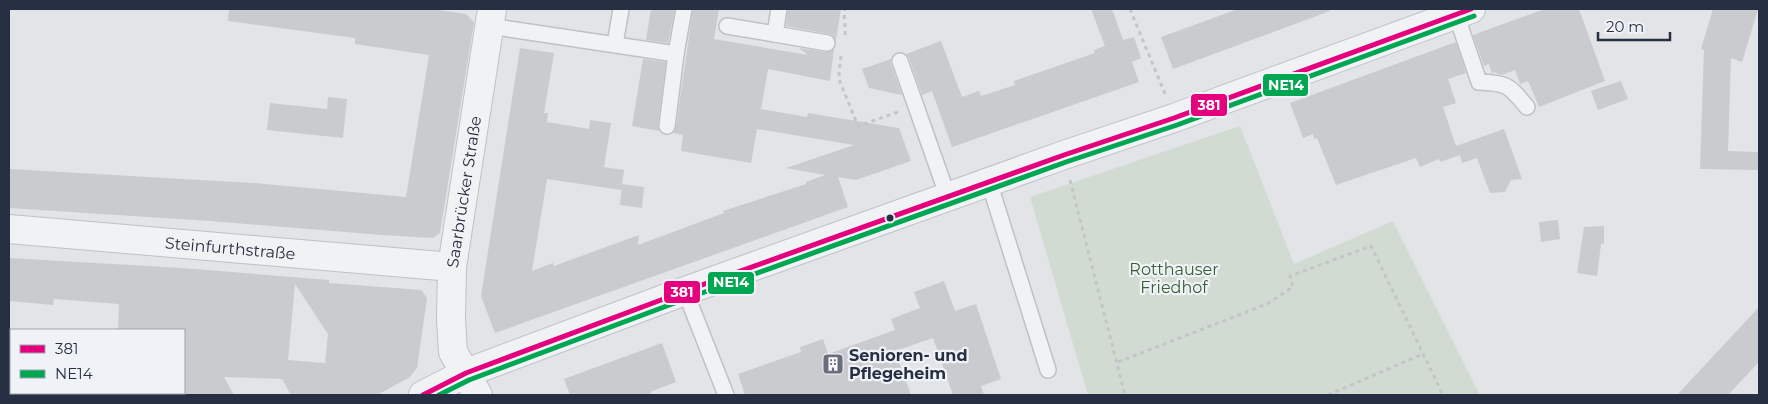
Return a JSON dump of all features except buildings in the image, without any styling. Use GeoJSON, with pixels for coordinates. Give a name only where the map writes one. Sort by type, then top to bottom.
{"type":"FeatureCollection","features":[{"type":"Feature","properties":{"kind":"street"},"geometry":{"type":"LineString","coordinates":[[423,395],[472,384],[685,290],[1064,155],[1174,118],[1464,12]]}},
{"type":"Feature","properties":{"kind":"street","name":"Saarbrücker Straße"},"geometry":{"type":"LineString","coordinates":[[472,384],[454,352],[451,319],[452,267],[490,17]]}},
{"type":"Feature","properties":{"kind":"street","name":"Steinfurthstraße"},"geometry":{"type":"LineString","coordinates":[[9,229],[452,267]]}},
{"type":"Feature","properties":{"kind":"lane"},"geometry":{"type":"LineString","coordinates":[[616,44],[621,9]]}},
{"type":"Feature","properties":{"kind":"lane"},"geometry":{"type":"LineString","coordinates":[[667,126],[684,9]]}},
{"type":"Feature","properties":{"kind":"lane"},"geometry":{"type":"LineString","coordinates":[[775,34],[779,9]]}},
{"type":"Feature","properties":{"kind":"lane"},"geometry":{"type":"LineString","coordinates":[[1464,12],[1480,82],[1493,82],[1510,86],[1527,107]]}},
{"type":"Feature","properties":{"kind":"lane"},"geometry":{"type":"LineString","coordinates":[[490,17],[616,44],[676,54]]}},
{"type":"Feature","properties":{"kind":"lane"},"geometry":{"type":"LineString","coordinates":[[727,26],[827,43]]}},
{"type":"Feature","properties":{"kind":"lane"},"geometry":{"type":"LineString","coordinates":[[900,61],[948,197]]}},
{"type":"Feature","properties":{"kind":"lane"},"geometry":{"type":"LineString","coordinates":[[989,182],[1048,370]]}},
{"type":"Feature","properties":{"kind":"lane"},"geometry":{"type":"LineString","coordinates":[[685,290],[726,395]]}},
{"type":"Feature","properties":{"kind":"path"},"geometry":{"type":"LineString","coordinates":[[844,36],[845,9]]}},
{"type":"Feature","properties":{"kind":"path"},"geometry":{"type":"LineString","coordinates":[[1130,9],[1174,118]]}},
{"type":"Feature","properties":{"kind":"path"},"geometry":{"type":"LineString","coordinates":[[842,54],[839,73],[840,82],[858,126],[916,105]]}},
{"type":"Feature","properties":{"kind":"path"},"geometry":{"type":"LineString","coordinates":[[1064,155],[1125,395]]}},
{"type":"Feature","properties":{"kind":"path"},"geometry":{"type":"LineString","coordinates":[[1118,362],[1267,304],[1293,287],[1290,276],[1371,246],[1443,395]]}},
{"type":"Feature","properties":{"kind":"path"},"geometry":{"type":"LineString","coordinates":[[1328,395],[1423,354]]}},
{"type":"Feature","properties":{"kind":"green space","name":"Rotthauser Friedhof"},"geometry":{"type":"Polygon","coordinates":[[[1240,126],[1294,264],[1393,221],[1480,395],[1088,395],[1030,197],[1240,126]]]}},
{"type":"Feature","properties":{"kind":"transit line","name":"381"},"geometry":{"type":"LineString","coordinates":[[423,395],[466,373],[685,291],[1064,155],[1174,118],[1471,9]]}},
{"type":"Feature","properties":{"kind":"transit line","name":"NE14"},"geometry":{"type":"LineString","coordinates":[[439,395],[469,380],[688,298],[1066,162],[1177,125],[1474,16]]}},
{"type":"Feature","properties":{"kind":"place","name":"Senioren- und Pflegeheim"},"geometry":{"type":"Point","coordinates":[833,364]}}]}
